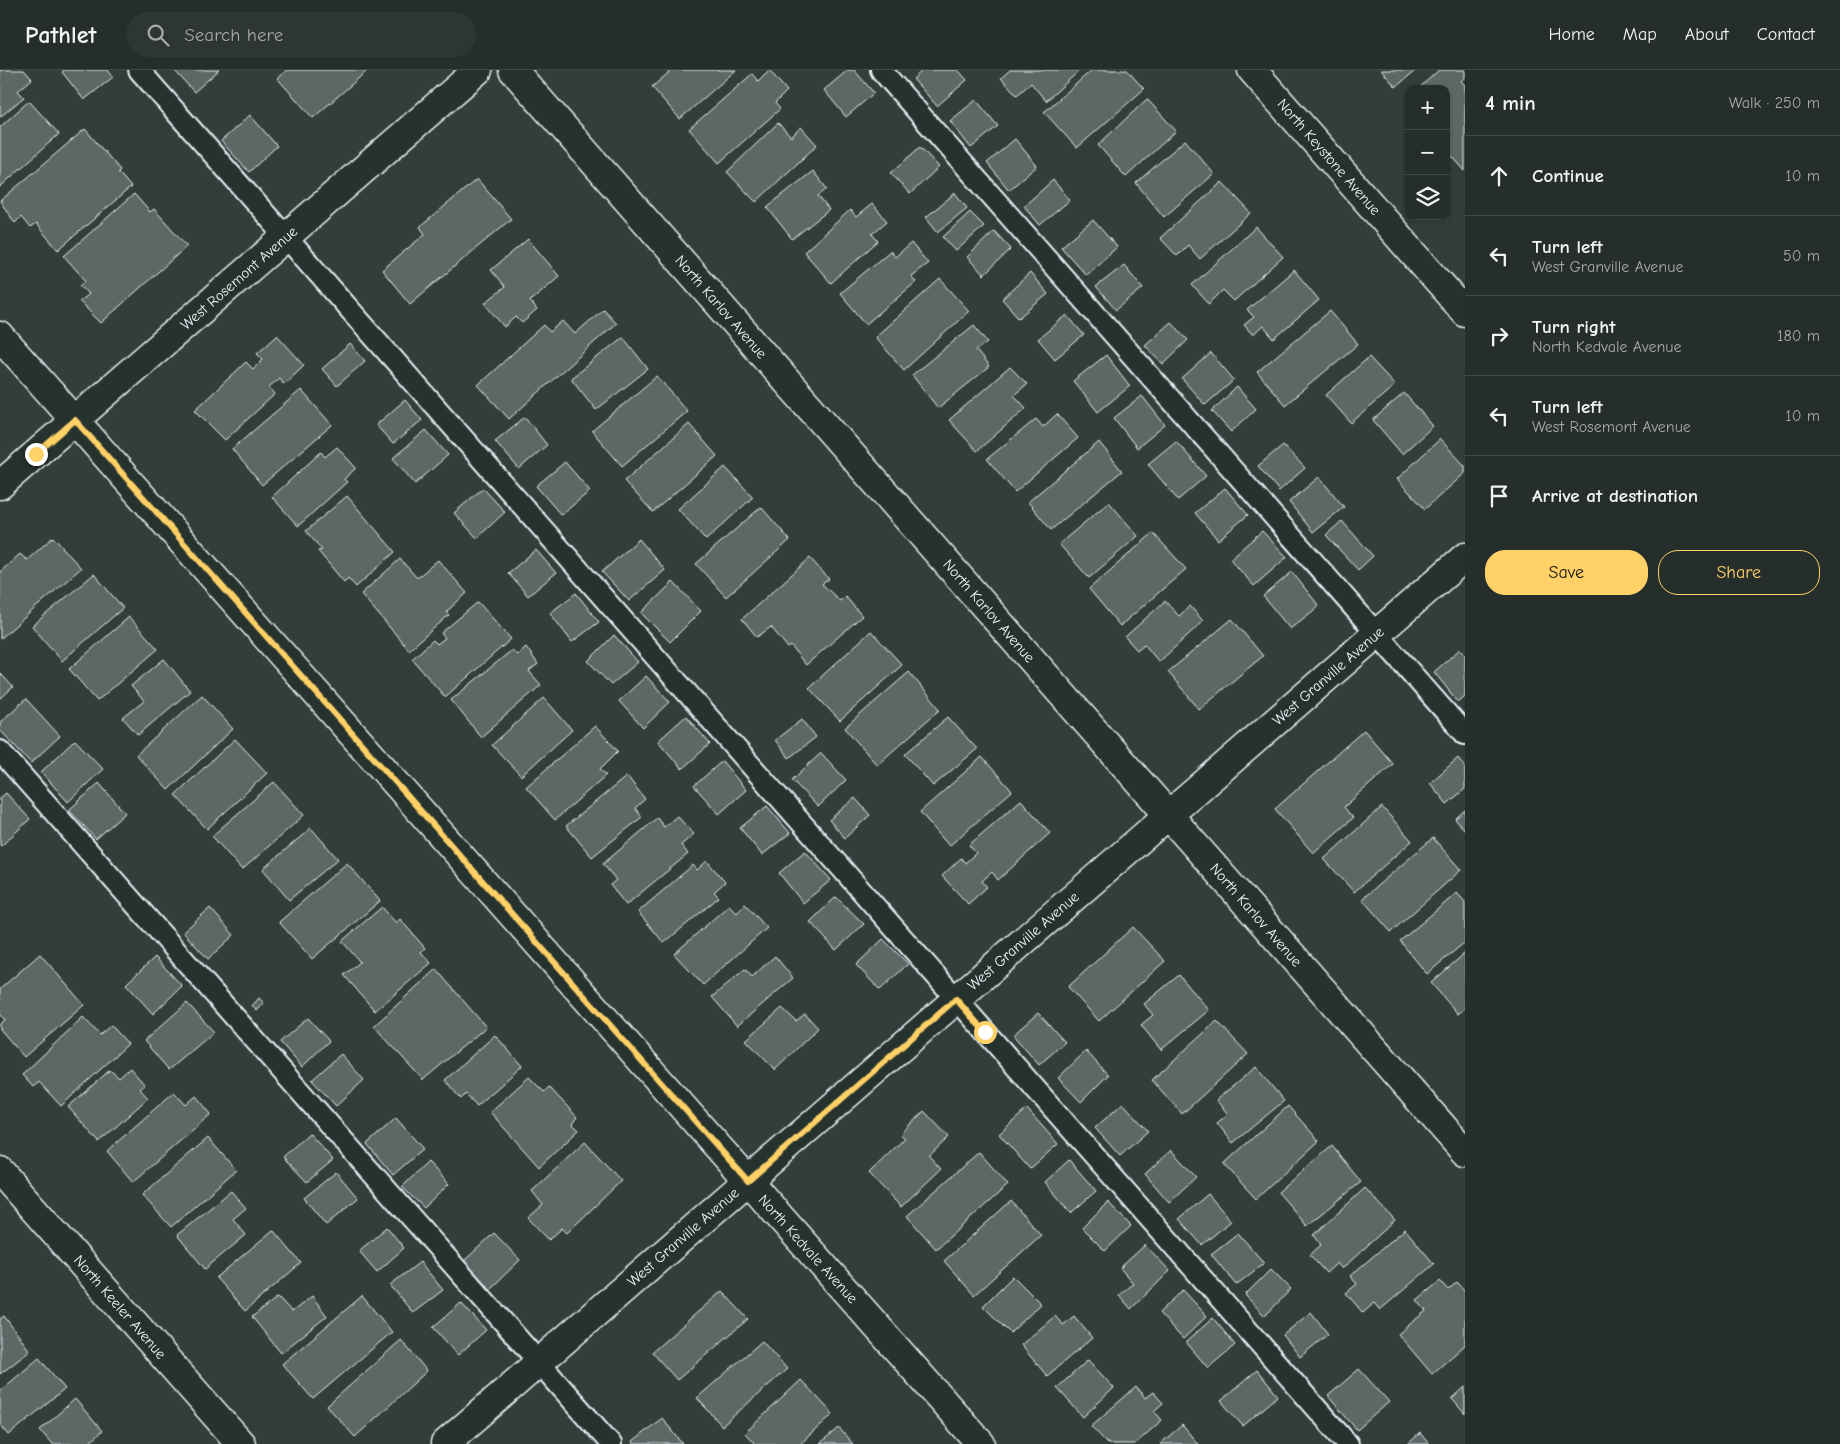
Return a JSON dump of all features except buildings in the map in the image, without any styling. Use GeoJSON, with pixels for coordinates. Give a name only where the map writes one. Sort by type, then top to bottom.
{"type":"FeatureCollection","features":[{"type":"Feature","properties":{"kind":"street","name":"West Rosemont Avenue"},"geometry":{"type":"LineString","coordinates":[[0,486],[478,70]]}},
{"type":"Feature","properties":{"kind":"street","name":"North Karlov Avenue"},"geometry":{"type":"LineString","coordinates":[[513,70],[1465,1152]]}},
{"type":"Feature","properties":{"kind":"street","name":"North Keystone Avenue"},"geometry":{"type":"LineString","coordinates":[[1252,70],[1465,312]]}},
{"type":"Feature","properties":{"kind":"street","name":"North Kedvale Avenue"},"geometry":{"type":"LineString","coordinates":[[0,336],[981,1444]]}},
{"type":"Feature","properties":{"kind":"street","name":"West Granville Avenue"},"geometry":{"type":"LineString","coordinates":[[445,1444],[1465,557]]}},
{"type":"Feature","properties":{"kind":"street","name":"North Keeler Avenue"},"geometry":{"type":"LineString","coordinates":[[0,1171],[241,1444]]}},
{"type":"Feature","properties":{"kind":"lane"},"geometry":{"type":"LineString","coordinates":[[139,70],[1348,1444]]}},
{"type":"Feature","properties":{"kind":"lane"},"geometry":{"type":"LineString","coordinates":[[881,70],[1465,734]]}},
{"type":"Feature","properties":{"kind":"lane"},"geometry":{"type":"LineString","coordinates":[[0,751],[611,1444]]}},
{"type":"Feature","properties":{"kind":"route"},"geometry":{"type":"LineString","coordinates":[[36,454],[75,420],[748,1181],[956,999],[985,1032]]}}]}
